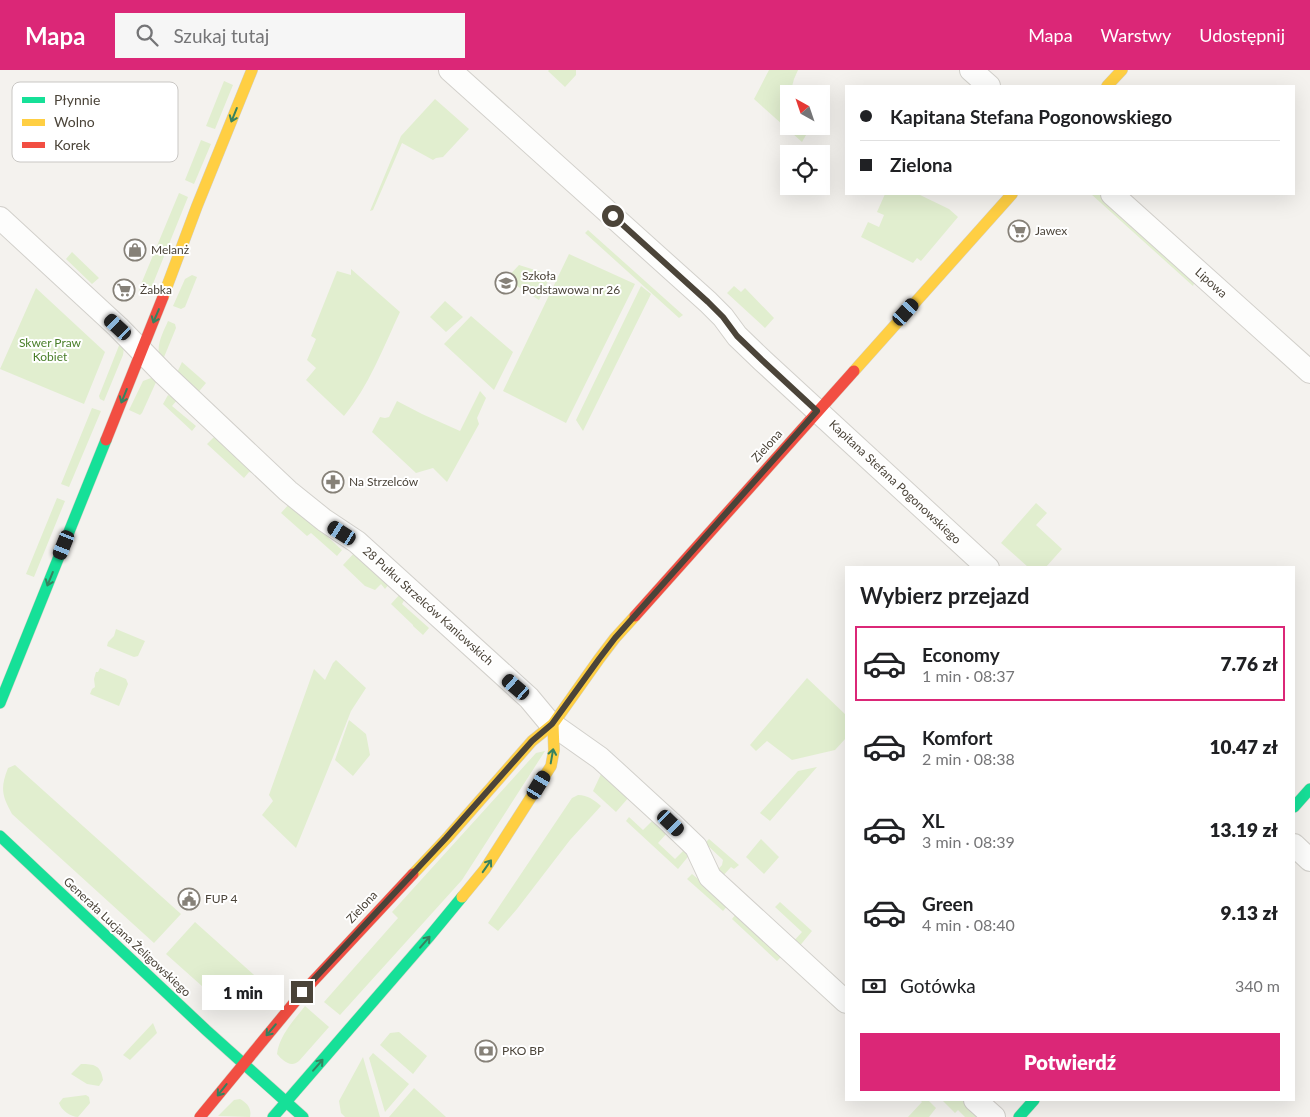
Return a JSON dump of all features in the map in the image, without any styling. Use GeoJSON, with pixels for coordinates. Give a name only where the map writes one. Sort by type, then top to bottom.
{"type":"FeatureCollection","features":[{"type":"Feature","properties":{"kind":"street"},"geometry":{"type":"LineString","coordinates":[[0,703],[159,308],[252,70]]}},
{"type":"Feature","properties":{"kind":"street","name":"Kapitana Stefana Pogonowskiego"},"geometry":{"type":"LineString","coordinates":[[450,70],[708,302],[723,317],[737,336],[763,361],[986,566]]}},
{"type":"Feature","properties":{"kind":"street"},"geometry":{"type":"LineString","coordinates":[[971,70],[988,85]]}},
{"type":"Feature","properties":{"kind":"street"},"geometry":{"type":"LineString","coordinates":[[1108,85],[1122,70]]}},
{"type":"Feature","properties":{"kind":"street","name":"Zielona"},"geometry":{"type":"LineString","coordinates":[[200,1117],[302,992],[446,838],[532,741],[552,724],[615,638],[1011,195]]}},
{"type":"Feature","properties":{"kind":"street","name":"Lipowa"},"geometry":{"type":"LineString","coordinates":[[1113,195],[1310,372]]}},
{"type":"Feature","properties":{"kind":"street","name":"28 Pułku Strzelców Kaniowskich"},"geometry":{"type":"LineString","coordinates":[[0,218],[142,350],[164,374],[288,491],[324,520],[358,542],[529,698],[552,724],[600,758],[671,823],[696,847],[710,877],[845,1001]]}},
{"type":"Feature","properties":{"kind":"street"},"geometry":{"type":"LineString","coordinates":[[273,1117],[429,937],[485,869],[551,766],[554,750],[552,724]]}},
{"type":"Feature","properties":{"kind":"street"},"geometry":{"type":"LineString","coordinates":[[1295,806],[1310,789]]}},
{"type":"Feature","properties":{"kind":"street","name":"Generała Lucjana Żeligowskiego"},"geometry":{"type":"LineString","coordinates":[[0,836],[243,1064],[303,1117]]}},
{"type":"Feature","properties":{"kind":"street"},"geometry":{"type":"LineString","coordinates":[[1295,846],[1310,860]]}},
{"type":"Feature","properties":{"kind":"street"},"geometry":{"type":"LineString","coordinates":[[976,1101],[994,1117]]}},
{"type":"Feature","properties":{"kind":"street"},"geometry":{"type":"LineString","coordinates":[[1019,1117],[1033,1101]]}},
{"type":"Feature","properties":{"kind":"green space"},"geometry":{"type":"Polygon","coordinates":[[[549,70],[576,70],[576,75],[565,87],[549,70]]]}},
{"type":"Feature","properties":{"kind":"green space"},"geometry":{"type":"Polygon","coordinates":[[[769,70],[798,70],[792,85],[780,85],[780,122],[754,99],[769,70]]]}},
{"type":"Feature","properties":{"kind":"green space"},"geometry":{"type":"Polygon","coordinates":[[[224,81],[233,85],[215,129],[206,126],[224,81]]]}},
{"type":"Feature","properties":{"kind":"green space"},"geometry":{"type":"Polygon","coordinates":[[[435,99],[469,129],[443,157],[433,160],[402,143],[373,210],[370,211],[401,136],[435,99]]]}},
{"type":"Feature","properties":{"kind":"green space"},"geometry":{"type":"Polygon","coordinates":[[[794,135],[806,135],[802,142],[794,135]]]}},
{"type":"Feature","properties":{"kind":"green space"},"geometry":{"type":"Polygon","coordinates":[[[201,140],[211,144],[194,184],[185,180],[201,140]]]}},
{"type":"Feature","properties":{"kind":"green space"},"geometry":{"type":"Polygon","coordinates":[[[179,193],[188,197],[148,296],[141,293],[139,289],[179,193]]]}},
{"type":"Feature","properties":{"kind":"green space"},"geometry":{"type":"Polygon","coordinates":[[[885,195],[920,195],[949,209],[958,217],[921,261],[917,258],[913,263],[861,237],[868,222],[879,227],[884,215],[877,212],[885,195]]]}},
{"type":"Feature","properties":{"kind":"green space"},"geometry":{"type":"Polygon","coordinates":[[[1092,195],[1100,195],[1195,281],[1193,286],[1092,195]]]}},
{"type":"Feature","properties":{"kind":"green space"},"geometry":{"type":"Polygon","coordinates":[[[588,230],[683,315],[679,318],[585,233],[588,230]]]}},
{"type":"Feature","properties":{"kind":"green space"},"geometry":{"type":"Polygon","coordinates":[[[72,252],[99,278],[92,284],[66,259],[72,252]]]}},
{"type":"Feature","properties":{"kind":"green space"},"geometry":{"type":"Polygon","coordinates":[[[569,254],[635,284],[566,423],[503,391],[569,254]]]}},
{"type":"Feature","properties":{"kind":"green space"},"geometry":{"type":"Polygon","coordinates":[[[519,265],[551,275],[539,300],[506,279],[519,265]]]}},
{"type":"Feature","properties":{"kind":"green space"},"geometry":{"type":"Polygon","coordinates":[[[351,269],[400,312],[361,392],[344,416],[306,380],[316,368],[307,360],[316,339],[311,336],[337,271],[351,275],[351,269]]]}},
{"type":"Feature","properties":{"kind":"green space"},"geometry":{"type":"Polygon","coordinates":[[[192,275],[197,277],[185,307],[181,309],[173,306],[185,279],[192,275]]]}},
{"type":"Feature","properties":{"kind":"green space"},"geometry":{"type":"Polygon","coordinates":[[[641,286],[651,294],[583,431],[576,420],[641,286]]]}},
{"type":"Feature","properties":{"kind":"green space"},"geometry":{"type":"Polygon","coordinates":[[[734,286],[741,292],[745,288],[774,318],[765,328],[727,293],[734,286]]]}},
{"type":"Feature","properties":{"kind":"green space","name":"Skwer Praw Kobiet"},"geometry":{"type":"Polygon","coordinates":[[[36,288],[105,352],[84,404],[0,369],[36,288]]]}},
{"type":"Feature","properties":{"kind":"green space"},"geometry":{"type":"Polygon","coordinates":[[[445,301],[463,317],[446,332],[430,317],[445,301]]]}},
{"type":"Feature","properties":{"kind":"green space"},"geometry":{"type":"Polygon","coordinates":[[[471,316],[513,352],[494,390],[444,344],[471,316]]]}},
{"type":"Feature","properties":{"kind":"green space"},"geometry":{"type":"Polygon","coordinates":[[[168,321],[175,324],[176,328],[162,362],[159,347],[161,336],[168,321]]]}},
{"type":"Feature","properties":{"kind":"green space"},"geometry":{"type":"Polygon","coordinates":[[[120,343],[123,355],[104,401],[99,396],[120,343]]]}},
{"type":"Feature","properties":{"kind":"green space"},"geometry":{"type":"Polygon","coordinates":[[[182,362],[206,383],[196,395],[175,377],[182,362]]]}},
{"type":"Feature","properties":{"kind":"green space"},"geometry":{"type":"Polygon","coordinates":[[[151,378],[157,380],[142,413],[140,415],[129,410],[143,381],[151,378]]]}},
{"type":"Feature","properties":{"kind":"green space"},"geometry":{"type":"Polygon","coordinates":[[[480,391],[486,398],[477,418],[479,424],[447,482],[433,468],[416,473],[372,432],[380,417],[389,417],[397,401],[460,431],[480,391]]]}},
{"type":"Feature","properties":{"kind":"green space"},"geometry":{"type":"Polygon","coordinates":[[[172,394],[178,399],[172,406],[196,426],[192,431],[163,404],[168,395],[172,394]]]}},
{"type":"Feature","properties":{"kind":"green space"},"geometry":{"type":"Polygon","coordinates":[[[92,408],[101,411],[69,487],[61,484],[92,408]]]}},
{"type":"Feature","properties":{"kind":"green space"},"geometry":{"type":"Polygon","coordinates":[[[216,435],[257,474],[249,472],[244,478],[207,444],[216,435]]]}},
{"type":"Feature","properties":{"kind":"green space"},"geometry":{"type":"Polygon","coordinates":[[[57,498],[65,501],[34,577],[26,574],[57,498]]]}},
{"type":"Feature","properties":{"kind":"green space"},"geometry":{"type":"Polygon","coordinates":[[[290,503],[342,550],[337,556],[311,533],[307,536],[281,513],[290,503]]]}},
{"type":"Feature","properties":{"kind":"green space"},"geometry":{"type":"Polygon","coordinates":[[[1036,503],[1047,513],[1036,525],[1062,549],[1047,566],[1027,566],[1001,543],[1036,503]]]}},
{"type":"Feature","properties":{"kind":"green space"},"geometry":{"type":"Polygon","coordinates":[[[356,551],[390,583],[385,589],[381,584],[375,590],[365,586],[343,565],[356,551]]]}},
{"type":"Feature","properties":{"kind":"green space"},"geometry":{"type":"Polygon","coordinates":[[[401,593],[406,597],[402,604],[429,628],[423,635],[391,604],[401,593]]]}},
{"type":"Feature","properties":{"kind":"green space"},"geometry":{"type":"Polygon","coordinates":[[[116,629],[145,641],[138,656],[134,657],[107,646],[114,636],[116,629]]]}},
{"type":"Feature","properties":{"kind":"green space"},"geometry":{"type":"Polygon","coordinates":[[[336,660],[366,688],[351,711],[296,848],[262,815],[273,801],[269,795],[314,669],[325,680],[336,660]]]}},
{"type":"Feature","properties":{"kind":"green space"},"geometry":{"type":"Polygon","coordinates":[[[100,668],[126,679],[128,684],[119,706],[90,694],[95,687],[94,679],[96,672],[100,668]]]}},
{"type":"Feature","properties":{"kind":"green space"},"geometry":{"type":"Polygon","coordinates":[[[807,678],[845,714],[845,739],[835,750],[792,760],[767,741],[756,751],[750,745],[807,678]]]}},
{"type":"Feature","properties":{"kind":"green space"},"geometry":{"type":"Polygon","coordinates":[[[349,720],[366,734],[370,755],[353,776],[335,760],[349,720]]]}},
{"type":"Feature","properties":{"kind":"green space"},"geometry":{"type":"Polygon","coordinates":[[[545,751],[462,880],[340,1015],[324,1002],[398,918],[392,912],[536,753],[545,751]]]}},
{"type":"Feature","properties":{"kind":"green space"},"geometry":{"type":"Polygon","coordinates":[[[15,765],[181,914],[154,943],[12,814],[4,797],[3,787],[8,768],[15,765]]]}},
{"type":"Feature","properties":{"kind":"green space"},"geometry":{"type":"Polygon","coordinates":[[[817,767],[770,821],[760,813],[798,771],[817,767]]]}},
{"type":"Feature","properties":{"kind":"green space"},"geometry":{"type":"Polygon","coordinates":[[[602,772],[629,797],[616,812],[593,791],[602,772]]]}},
{"type":"Feature","properties":{"kind":"green space"},"geometry":{"type":"Polygon","coordinates":[[[578,795],[588,797],[601,806],[570,840],[498,931],[488,923],[572,798],[578,795]]]}},
{"type":"Feature","properties":{"kind":"green space"},"geometry":{"type":"Polygon","coordinates":[[[629,817],[643,830],[654,819],[668,832],[658,843],[675,859],[686,848],[691,853],[678,869],[626,821],[629,817]]]}},
{"type":"Feature","properties":{"kind":"green space"},"geometry":{"type":"Polygon","coordinates":[[[709,839],[739,865],[734,869],[731,867],[721,878],[715,873],[722,865],[723,860],[705,843],[709,839]]]}},
{"type":"Feature","properties":{"kind":"green space"},"geometry":{"type":"Polygon","coordinates":[[[761,839],[779,857],[764,874],[746,857],[761,839]]]}},
{"type":"Feature","properties":{"kind":"green space"},"geometry":{"type":"Polygon","coordinates":[[[692,874],[729,904],[723,911],[687,879],[692,874]]]}},
{"type":"Feature","properties":{"kind":"green space"},"geometry":{"type":"Polygon","coordinates":[[[780,902],[812,931],[798,948],[792,943],[802,932],[775,907],[780,902]]]}},
{"type":"Feature","properties":{"kind":"green space"},"geometry":{"type":"Polygon","coordinates":[[[736,914],[783,955],[777,961],[732,919],[736,914]]]}},
{"type":"Feature","properties":{"kind":"green space"},"geometry":{"type":"Polygon","coordinates":[[[195,922],[272,991],[242,1002],[228,1001],[212,995],[166,954],[195,922]]]}},
{"type":"Feature","properties":{"kind":"green space"},"geometry":{"type":"Polygon","coordinates":[[[305,1006],[329,1027],[299,1061],[290,1064],[277,1054],[278,1047],[288,1028],[305,1006]]]}},
{"type":"Feature","properties":{"kind":"green space"},"geometry":{"type":"Polygon","coordinates":[[[153,1023],[157,1033],[130,1060],[123,1055],[153,1023]]]}},
{"type":"Feature","properties":{"kind":"green space"},"geometry":{"type":"Polygon","coordinates":[[[399,1032],[427,1056],[413,1074],[380,1045],[390,1033],[399,1032]]]}},
{"type":"Feature","properties":{"kind":"green space"},"geometry":{"type":"Polygon","coordinates":[[[373,1053],[409,1084],[385,1112],[369,1058],[373,1053]]]}},
{"type":"Feature","properties":{"kind":"green space"},"geometry":{"type":"Polygon","coordinates":[[[363,1057],[380,1117],[345,1117],[341,1113],[339,1101],[363,1057]]]}},
{"type":"Feature","properties":{"kind":"green space"},"geometry":{"type":"Polygon","coordinates":[[[81,1064],[90,1064],[99,1068],[103,1080],[99,1086],[87,1084],[71,1074],[81,1064]]]}},
{"type":"Feature","properties":{"kind":"green space"},"geometry":{"type":"Polygon","coordinates":[[[414,1088],[446,1117],[389,1117],[414,1088]]]}},
{"type":"Feature","properties":{"kind":"green space"},"geometry":{"type":"Polygon","coordinates":[[[86,1095],[89,1097],[90,1103],[78,1117],[67,1113],[59,1103],[63,1098],[86,1095]]]}},
{"type":"Feature","properties":{"kind":"green space"},"geometry":{"type":"Polygon","coordinates":[[[240,1099],[248,1106],[250,1117],[218,1116],[234,1100],[240,1099]]]}},
{"type":"Feature","properties":{"kind":"green space"},"geometry":{"type":"Polygon","coordinates":[[[929,1101],[936,1108],[929,1117],[908,1117],[922,1102],[929,1101]]]}},
{"type":"Feature","properties":{"kind":"green space"},"geometry":{"type":"Polygon","coordinates":[[[943,1101],[965,1101],[981,1117],[965,1117],[958,1110],[955,1113],[943,1101]]]}},
{"type":"Feature","properties":{"kind":"traffic: fast"},"geometry":{"type":"LineString","coordinates":[[0,703],[106,440]]}},
{"type":"Feature","properties":{"kind":"traffic: fast"},"geometry":{"type":"LineString","coordinates":[[1295,806],[1310,789]]}},
{"type":"Feature","properties":{"kind":"traffic: fast"},"geometry":{"type":"LineString","coordinates":[[0,836],[206,1030],[303,1117]]}},
{"type":"Feature","properties":{"kind":"traffic: fast"},"geometry":{"type":"LineString","coordinates":[[273,1117],[462,897]]}},
{"type":"Feature","properties":{"kind":"traffic: fast"},"geometry":{"type":"LineString","coordinates":[[1019,1117],[1033,1101]]}},
{"type":"Feature","properties":{"kind":"traffic: slow"},"geometry":{"type":"LineString","coordinates":[[163,297],[197,206],[252,70]]}},
{"type":"Feature","properties":{"kind":"traffic: slow"},"geometry":{"type":"LineString","coordinates":[[1108,85],[1122,70]]}},
{"type":"Feature","properties":{"kind":"traffic: slow"},"geometry":{"type":"LineString","coordinates":[[854,371],[1011,195]]}},
{"type":"Feature","properties":{"kind":"traffic: slow"},"geometry":{"type":"LineString","coordinates":[[413,874],[532,741],[553,724],[599,659],[635,616]]}},
{"type":"Feature","properties":{"kind":"traffic: slow"},"geometry":{"type":"LineString","coordinates":[[462,897],[485,869],[551,766],[554,750],[553,724]]}},
{"type":"Feature","properties":{"kind":"traffic: jam"},"geometry":{"type":"LineString","coordinates":[[106,440],[163,297]]}},
{"type":"Feature","properties":{"kind":"traffic: jam"},"geometry":{"type":"LineString","coordinates":[[635,616],[854,371]]}},
{"type":"Feature","properties":{"kind":"traffic: jam"},"geometry":{"type":"LineString","coordinates":[[200,1117],[303,992],[413,874]]}},
{"type":"Feature","properties":{"kind":"place","name":"Jawex"},"geometry":{"type":"Point","coordinates":[1019,231]}},
{"type":"Feature","properties":{"kind":"place","name":"Melanż"},"geometry":{"type":"Point","coordinates":[135,250]}},
{"type":"Feature","properties":{"kind":"place","name":"Szkoła Podstawowa nr 26"},"geometry":{"type":"Point","coordinates":[506,283]}},
{"type":"Feature","properties":{"kind":"place","name":"Żabka"},"geometry":{"type":"Point","coordinates":[124,290]}},
{"type":"Feature","properties":{"kind":"place","name":"Na Strzelców"},"geometry":{"type":"Point","coordinates":[333,482]}},
{"type":"Feature","properties":{"kind":"place","name":"FUP 4"},"geometry":{"type":"Point","coordinates":[189,899]}},
{"type":"Feature","properties":{"kind":"place","name":"PKO BP"},"geometry":{"type":"Point","coordinates":[486,1051]}},
{"type":"Feature","properties":{"kind":"route"},"geometry":{"type":"LineString","coordinates":[[302,992],[446,838],[532,741],[552,724],[615,638],[817,411],[737,336],[723,317],[708,302],[613,216]]}}]}
